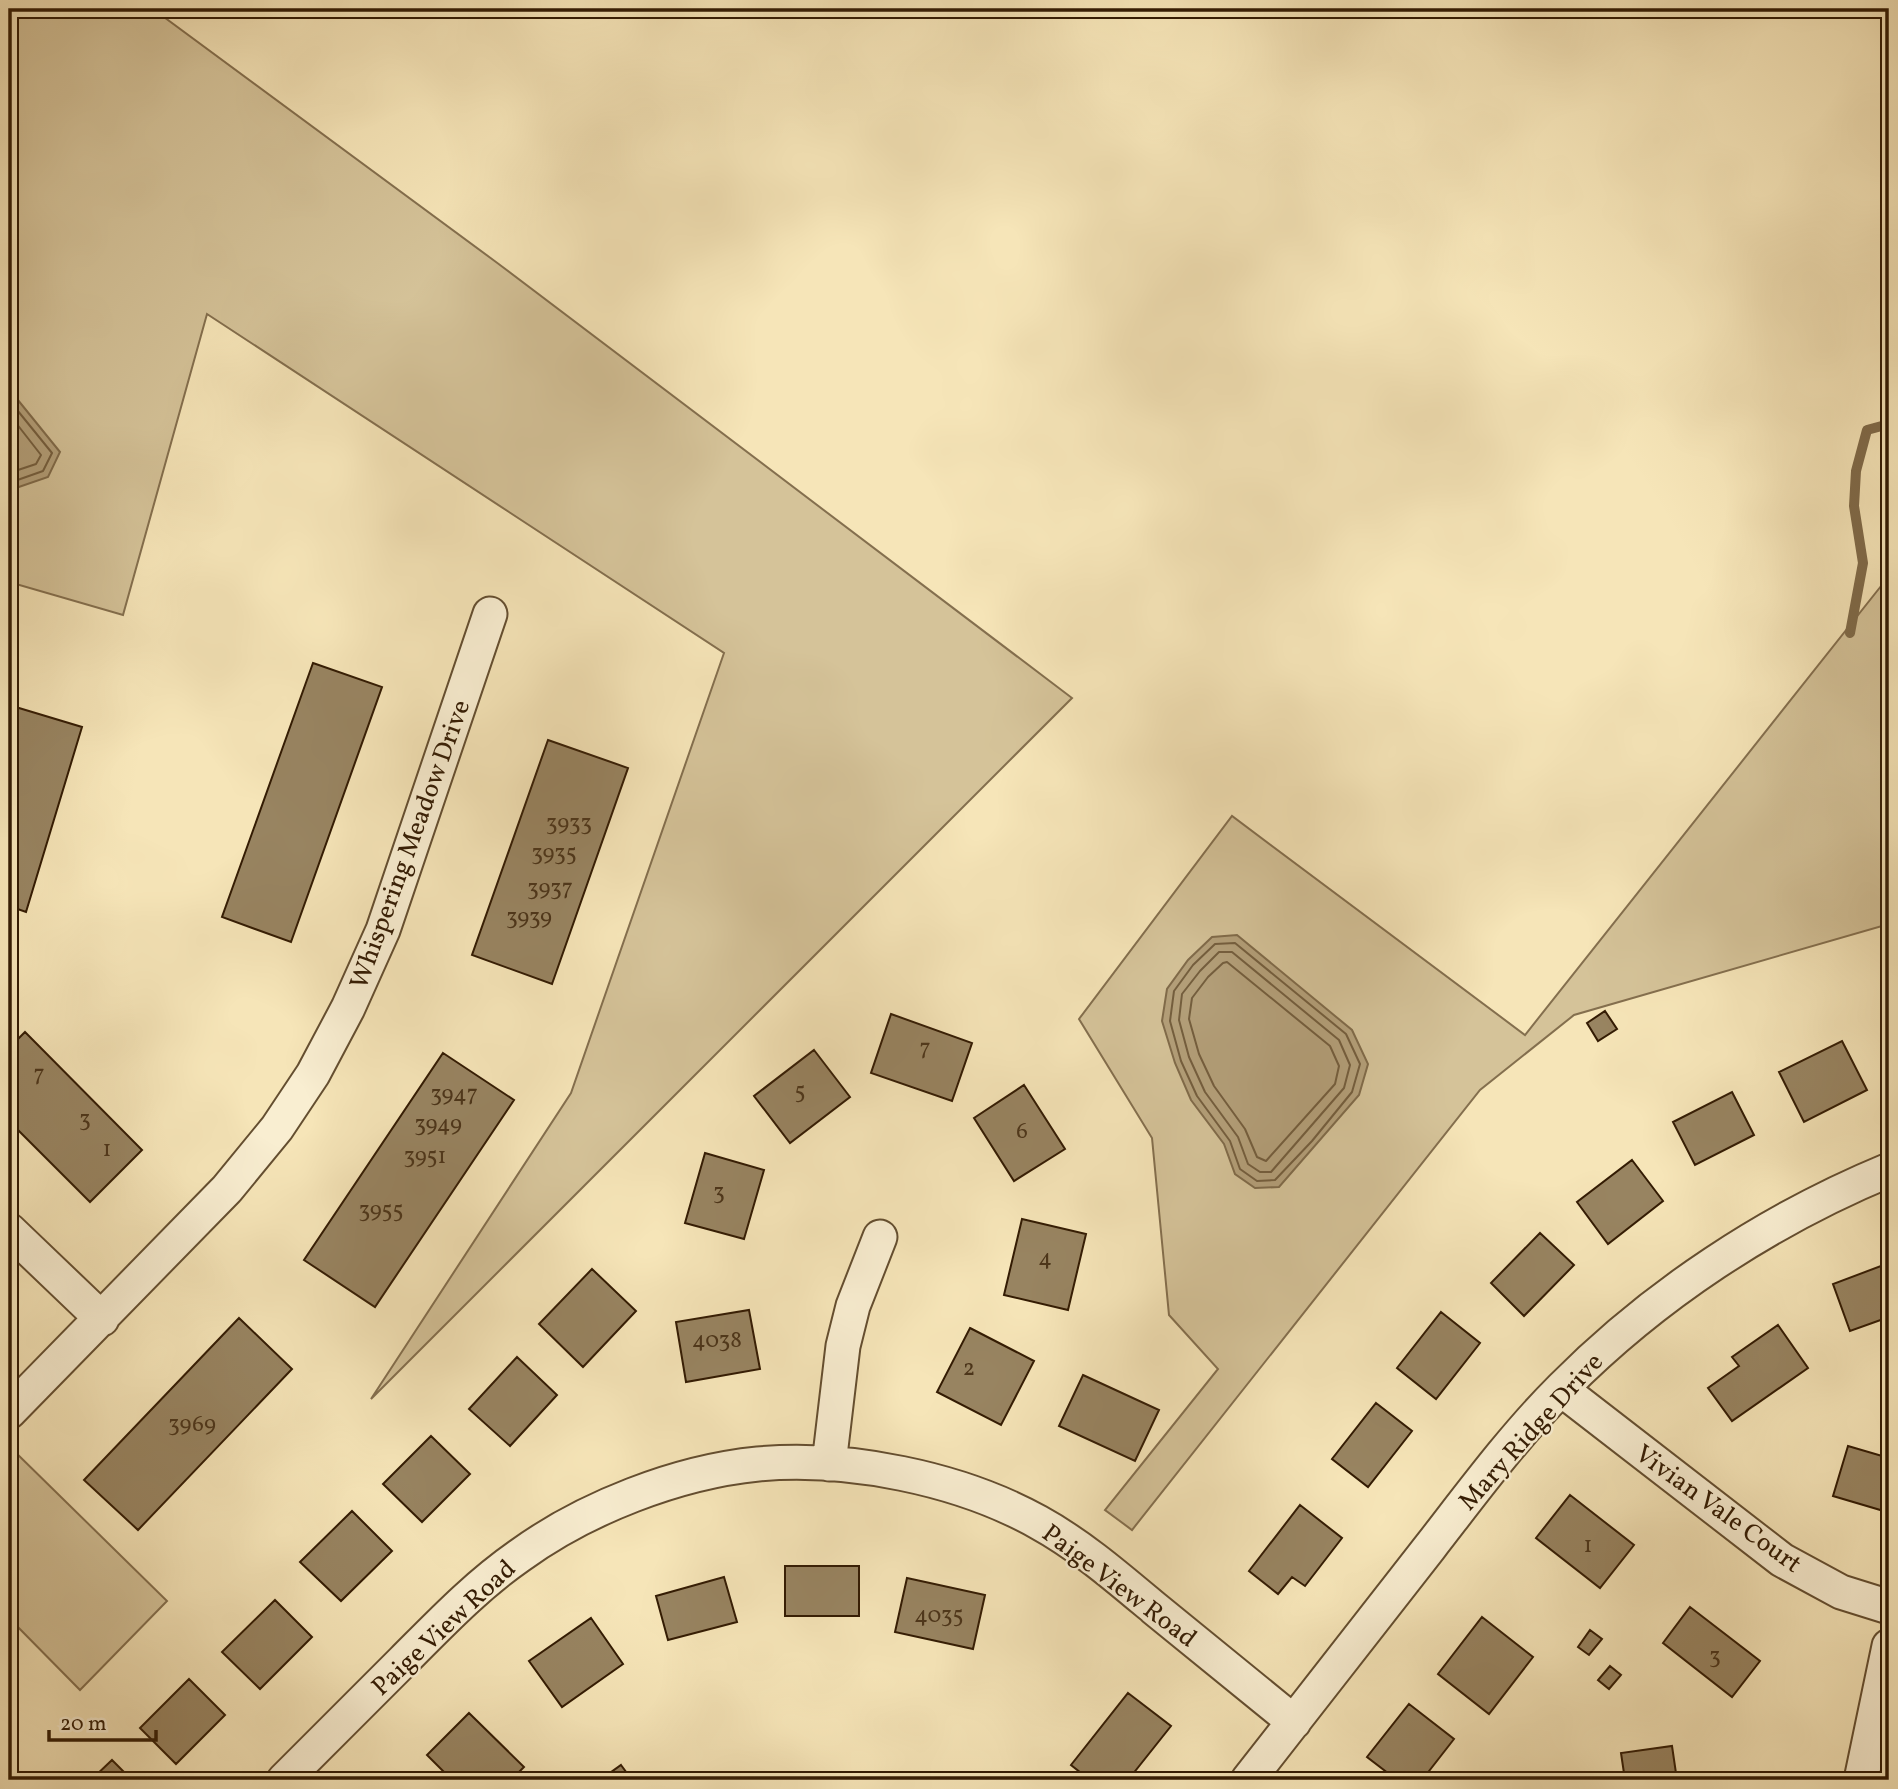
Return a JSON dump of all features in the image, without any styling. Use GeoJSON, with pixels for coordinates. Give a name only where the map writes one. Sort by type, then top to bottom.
{"type":"FeatureCollection","features":[{"type":"Feature","properties":{"kind":"street","name":"Whispering Meadow Drive"},"geometry":{"type":"LineString","coordinates":[[9,1412],[227,1189],[277,1128],[313,1074],[348,1008],[383,930],[491,614]]}},
{"type":"Feature","properties":{"kind":"street","name":"Mary Ridge Drive"},"geometry":{"type":"LineString","coordinates":[[1248,1780],[1498,1461],[1561,1389],[1627,1328],[1702,1272],[1766,1230],[1845,1188],[1889,1170]]}},
{"type":"Feature","properties":{"kind":"street"},"geometry":{"type":"LineString","coordinates":[[9,1230],[102,1318]]}},
{"type":"Feature","properties":{"kind":"street"},"geometry":{"type":"LineString","coordinates":[[829,1464],[843,1346],[853,1306],[880,1237]]}},
{"type":"Feature","properties":{"kind":"street","name":"Vivian Vale Court"},"geometry":{"type":"LineString","coordinates":[[1561,1389],[1782,1560],[1841,1592],[1889,1606]]}},
{"type":"Feature","properties":{"kind":"street","name":"Paige View Road"},"geometry":{"type":"LineString","coordinates":[[301,1775],[455,1609],[519,1555],[574,1523],[634,1494],[689,1476],[758,1464],[829,1464],[924,1478],[989,1498],[1039,1522],[1091,1557],[1294,1722]]}},
{"type":"Feature","properties":{"kind":"street"},"geometry":{"type":"LineString","coordinates":[[1861,1780],[1889,1646]]}},
{"type":"Feature","properties":{"kind":"shaded area"},"geometry":{"type":"Polygon","coordinates":[[[9,9],[153,9],[496,262],[1072,698],[371,1399],[571,1093],[724,653],[207,314],[123,615],[9,582],[9,9]]]}},
{"type":"Feature","properties":{"kind":"shaded area"},"geometry":{"type":"Polygon","coordinates":[[[1889,576],[1889,924],[1574,1015],[1480,1090],[1132,1530],[1105,1510],[1218,1369],[1169,1315],[1152,1138],[1079,1019],[1232,816],[1525,1035],[1889,576]]]}},
{"type":"Feature","properties":{"kind":"shaded area"},"geometry":{"type":"Polygon","coordinates":[[[9,1446],[167,1601],[80,1690],[9,1618],[9,1446]]]}},
{"type":"Feature","properties":{"kind":"water"},"geometry":{"type":"Polygon","coordinates":[[[9,389],[60,452],[48,477],[10,490],[9,389]]]}},
{"type":"Feature","properties":{"kind":"water"},"geometry":{"type":"Polygon","coordinates":[[[1237,935],[1352,1030],[1368,1064],[1359,1095],[1279,1187],[1255,1188],[1235,1174],[1224,1144],[1191,1100],[1175,1063],[1162,1021],[1167,989],[1188,960],[1212,937],[1237,935]]]}},
{"type":"Feature","properties":{"kind":"building"},"geometry":{"type":"Polygon","coordinates":[[[313,663],[382,687],[291,942],[222,917],[313,663]]]}},
{"type":"Feature","properties":{"kind":"building"},"geometry":{"type":"Polygon","coordinates":[[[9,705],[82,727],[26,912],[9,906],[9,705]]]}},
{"type":"Feature","properties":{"kind":"building"},"geometry":{"type":"Polygon","coordinates":[[[548,740],[628,768],[552,984],[472,955],[548,740]]]}},
{"type":"Feature","properties":{"kind":"building"},"geometry":{"type":"Polygon","coordinates":[[[1605,1011],[1617,1029],[1598,1041],[1587,1023],[1605,1011]]]}},
{"type":"Feature","properties":{"kind":"building"},"geometry":{"type":"Polygon","coordinates":[[[891,1014],[972,1043],[952,1101],[871,1073],[891,1014]]]}},
{"type":"Feature","properties":{"kind":"building"},"geometry":{"type":"Polygon","coordinates":[[[25,1032],[142,1150],[90,1202],[9,1121],[9,1048],[25,1032]]]}},
{"type":"Feature","properties":{"kind":"building"},"geometry":{"type":"Polygon","coordinates":[[[1842,1041],[1867,1090],[1804,1122],[1779,1072],[1842,1041]]]}},
{"type":"Feature","properties":{"kind":"building"},"geometry":{"type":"Polygon","coordinates":[[[814,1050],[850,1097],[790,1143],[754,1096],[814,1050]]]}},
{"type":"Feature","properties":{"kind":"building"},"geometry":{"type":"Polygon","coordinates":[[[443,1053],[514,1100],[375,1307],[304,1260],[443,1053]]]}},
{"type":"Feature","properties":{"kind":"building"},"geometry":{"type":"Polygon","coordinates":[[[1024,1085],[1065,1149],[1014,1181],[974,1118],[1024,1085]]]}},
{"type":"Feature","properties":{"kind":"building"},"geometry":{"type":"Polygon","coordinates":[[[1732,1092],[1754,1135],[1695,1165],[1673,1122],[1732,1092]]]}},
{"type":"Feature","properties":{"kind":"building"},"geometry":{"type":"Polygon","coordinates":[[[705,1153],[764,1170],[744,1239],[685,1223],[705,1153]]]}},
{"type":"Feature","properties":{"kind":"building"},"geometry":{"type":"Polygon","coordinates":[[[1632,1160],[1663,1201],[1608,1244],[1577,1202],[1632,1160]]]}},
{"type":"Feature","properties":{"kind":"building"},"geometry":{"type":"Polygon","coordinates":[[[1022,1219],[1086,1234],[1068,1310],[1004,1295],[1022,1219]]]}},
{"type":"Feature","properties":{"kind":"building"},"geometry":{"type":"Polygon","coordinates":[[[1540,1233],[1574,1265],[1524,1316],[1491,1283],[1540,1233]]]}},
{"type":"Feature","properties":{"kind":"building"},"geometry":{"type":"Polygon","coordinates":[[[1889,1263],[1889,1317],[1850,1331],[1833,1284],[1889,1263]]]}},
{"type":"Feature","properties":{"kind":"building"},"geometry":{"type":"Polygon","coordinates":[[[592,1269],[636,1311],[583,1367],[539,1324],[592,1269]]]}},
{"type":"Feature","properties":{"kind":"building"},"geometry":{"type":"Polygon","coordinates":[[[749,1310],[760,1369],[686,1382],[676,1322],[749,1310]]]}},
{"type":"Feature","properties":{"kind":"building"},"geometry":{"type":"Polygon","coordinates":[[[1441,1312],[1480,1343],[1436,1399],[1397,1368],[1441,1312]]]}},
{"type":"Feature","properties":{"kind":"building"},"geometry":{"type":"Polygon","coordinates":[[[239,1318],[292,1369],[138,1530],[84,1480],[239,1318]]]}},
{"type":"Feature","properties":{"kind":"building"},"geometry":{"type":"Polygon","coordinates":[[[1778,1325],[1808,1368],[1732,1421],[1708,1388],[1739,1366],[1732,1357],[1778,1325]]]}},
{"type":"Feature","properties":{"kind":"building"},"geometry":{"type":"Polygon","coordinates":[[[970,1328],[1034,1361],[1001,1425],[937,1392],[970,1328]]]}},
{"type":"Feature","properties":{"kind":"building"},"geometry":{"type":"Polygon","coordinates":[[[517,1357],[557,1395],[510,1446],[469,1409],[517,1357]]]}},
{"type":"Feature","properties":{"kind":"building"},"geometry":{"type":"Polygon","coordinates":[[[1083,1375],[1159,1410],[1135,1461],[1059,1426],[1083,1375]]]}},
{"type":"Feature","properties":{"kind":"building"},"geometry":{"type":"Polygon","coordinates":[[[1376,1403],[1412,1431],[1368,1487],[1332,1459],[1376,1403]]]}},
{"type":"Feature","properties":{"kind":"building"},"geometry":{"type":"Polygon","coordinates":[[[431,1436],[470,1474],[422,1522],[383,1484],[431,1436]]]}},
{"type":"Feature","properties":{"kind":"building"},"geometry":{"type":"Polygon","coordinates":[[[1848,1446],[1889,1458],[1889,1527],[1883,1525],[1887,1512],[1833,1496],[1848,1446]]]}},
{"type":"Feature","properties":{"kind":"building"},"geometry":{"type":"Polygon","coordinates":[[[1570,1495],[1634,1545],[1600,1588],[1536,1538],[1570,1495]]]}},
{"type":"Feature","properties":{"kind":"building"},"geometry":{"type":"Polygon","coordinates":[[[1300,1505],[1342,1538],[1305,1586],[1292,1577],[1278,1594],[1249,1571],[1300,1505]]]}},
{"type":"Feature","properties":{"kind":"building"},"geometry":{"type":"Polygon","coordinates":[[[352,1511],[392,1551],[341,1601],[300,1562],[352,1511]]]}},
{"type":"Feature","properties":{"kind":"building"},"geometry":{"type":"Polygon","coordinates":[[[785,1566],[859,1566],[859,1616],[785,1616],[785,1566]]]}},
{"type":"Feature","properties":{"kind":"building"},"geometry":{"type":"Polygon","coordinates":[[[724,1577],[737,1622],[668,1640],[656,1596],[724,1577]]]}},
{"type":"Feature","properties":{"kind":"building"},"geometry":{"type":"Polygon","coordinates":[[[907,1578],[985,1595],[973,1649],[895,1632],[907,1578]]]}},
{"type":"Feature","properties":{"kind":"building"},"geometry":{"type":"Polygon","coordinates":[[[275,1600],[312,1637],[260,1689],[222,1652],[275,1600]]]}},
{"type":"Feature","properties":{"kind":"building"},"geometry":{"type":"Polygon","coordinates":[[[1690,1607],[1760,1661],[1732,1697],[1663,1643],[1690,1607]]]}},
{"type":"Feature","properties":{"kind":"building"},"geometry":{"type":"Polygon","coordinates":[[[1482,1617],[1533,1657],[1489,1714],[1438,1674],[1482,1617]]]}},
{"type":"Feature","properties":{"kind":"building"},"geometry":{"type":"Polygon","coordinates":[[[591,1618],[623,1664],[562,1707],[529,1661],[591,1618]]]}},
{"type":"Feature","properties":{"kind":"building"},"geometry":{"type":"Polygon","coordinates":[[[1590,1630],[1602,1639],[1589,1655],[1578,1647],[1590,1630]]]}},
{"type":"Feature","properties":{"kind":"building"},"geometry":{"type":"Polygon","coordinates":[[[1610,1666],[1621,1675],[1609,1689],[1598,1680],[1610,1666]]]}},
{"type":"Feature","properties":{"kind":"building"},"geometry":{"type":"Polygon","coordinates":[[[189,1679],[225,1715],[176,1764],[140,1728],[189,1679]]]}},
{"type":"Feature","properties":{"kind":"building"},"geometry":{"type":"Polygon","coordinates":[[[1128,1693],[1171,1726],[1128,1780],[1090,1780],[1071,1765],[1128,1693]]]}},
{"type":"Feature","properties":{"kind":"building"},"geometry":{"type":"Polygon","coordinates":[[[1409,1704],[1454,1739],[1422,1780],[1397,1780],[1367,1757],[1409,1704]]]}},
{"type":"Feature","properties":{"kind":"building"},"geometry":{"type":"Polygon","coordinates":[[[469,1713],[524,1767],[511,1780],[452,1780],[427,1755],[469,1713]]]}},
{"type":"Feature","properties":{"kind":"building"},"geometry":{"type":"Polygon","coordinates":[[[1672,1746],[1677,1780],[1625,1780],[1621,1753],[1672,1746]]]}},
{"type":"Feature","properties":{"kind":"building"},"geometry":{"type":"Polygon","coordinates":[[[112,1760],[132,1780],[91,1780],[112,1760]]]}},
{"type":"Feature","properties":{"kind":"building"},"geometry":{"type":"Polygon","coordinates":[[[621,1765],[632,1780],[600,1780],[621,1765]]]}},
{"type":"Feature","properties":{"kind":"waterway"},"geometry":{"type":"LineString","coordinates":[[1850,633],[1863,563],[1854,506],[1856,471],[1867,430],[1889,424]]}}]}
